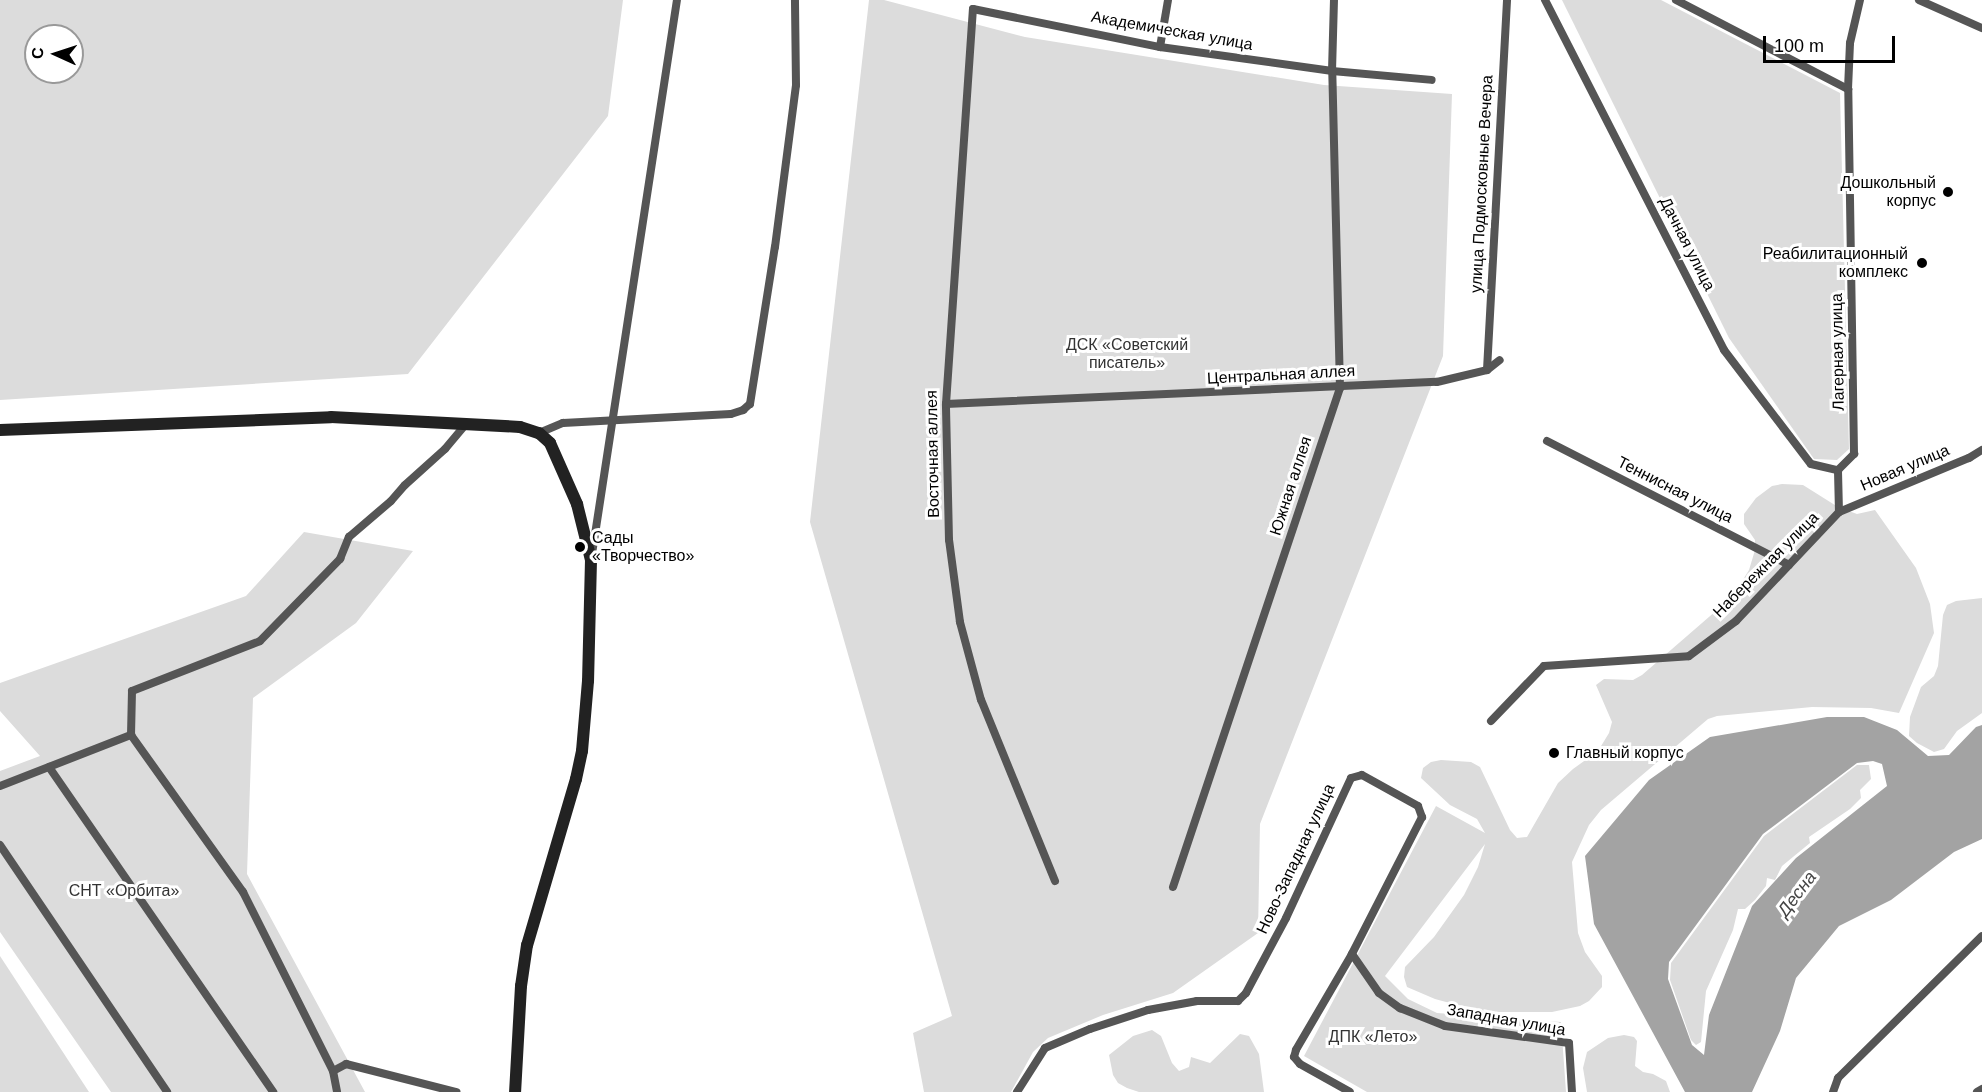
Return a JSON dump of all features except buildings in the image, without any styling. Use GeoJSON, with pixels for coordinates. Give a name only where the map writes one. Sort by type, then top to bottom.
{"type":"FeatureCollection","features":[{"type":"Feature","properties":{"kind":"street"},"geometry":{"type":"LineString","coordinates":[[515,1092],[521,987],[527,945],[568,812],[582,752],[588,681],[591,560],[678,0]]}},
{"type":"Feature","properties":{"kind":"street"},"geometry":{"type":"LineString","coordinates":[[539,433],[563,423],[731,414],[743,410],[750,404],[772,268],[796,85],[795,0]]}},
{"type":"Feature","properties":{"kind":"street"},"geometry":{"type":"LineString","coordinates":[[1160,47],[1168,0]]}},
{"type":"Feature","properties":{"kind":"street","name":"Южная аллея"},"geometry":{"type":"LineString","coordinates":[[1173,887],[1340,388],[1332,75],[1334,0]]}},
{"type":"Feature","properties":{"kind":"street","name":"улица Подмосковные Вечера"},"geometry":{"type":"LineString","coordinates":[[1487,370],[1507,0]]}},
{"type":"Feature","properties":{"kind":"street","name":"Дачная улица"},"geometry":{"type":"LineString","coordinates":[[1545,0],[1724,350],[1811,464],[1838,470]]}},
{"type":"Feature","properties":{"kind":"street"},"geometry":{"type":"LineString","coordinates":[[1676,0],[1848,89]]}},
{"type":"Feature","properties":{"kind":"street","name":"Лагерная улица"},"geometry":{"type":"LineString","coordinates":[[1838,470],[1854,454],[1848,89],[1850,43],[1860,0]]}},
{"type":"Feature","properties":{"kind":"street"},"geometry":{"type":"LineString","coordinates":[[1919,0],[1982,28]]}},
{"type":"Feature","properties":{"kind":"street","name":"Академическая улица"},"geometry":{"type":"LineString","coordinates":[[973,9],[1160,47],[1332,75],[1432,80]]}},
{"type":"Feature","properties":{"kind":"street","name":"Восточная аллея"},"geometry":{"type":"LineString","coordinates":[[973,9],[946,404],[949,540],[960,622],[981,700],[1055,881]]}},
{"type":"Feature","properties":{"kind":"street"},"geometry":{"type":"LineString","coordinates":[[1487,370],[1500,360]]}},
{"type":"Feature","properties":{"kind":"street","name":"Центральная аллея"},"geometry":{"type":"LineString","coordinates":[[946,404],[1437,382],[1487,370]]}},
{"type":"Feature","properties":{"kind":"street"},"geometry":{"type":"LineString","coordinates":[[0,430],[331,417],[520,427],[539,433],[550,443],[577,504],[591,560]]}},
{"type":"Feature","properties":{"kind":"street"},"geometry":{"type":"LineString","coordinates":[[337,1092],[333,1071],[243,892],[131,735],[132,691],[260,640],[340,559],[349,537],[392,501],[405,484],[445,449],[467,423]]}},
{"type":"Feature","properties":{"kind":"street","name":"Теннисная улица"},"geometry":{"type":"LineString","coordinates":[[1547,441],[1790,566]]}},
{"type":"Feature","properties":{"kind":"street","name":"Новая улица"},"geometry":{"type":"LineString","coordinates":[[1839,512],[1969,458],[1982,450]]}},
{"type":"Feature","properties":{"kind":"street"},"geometry":{"type":"LineString","coordinates":[[1838,470],[1839,512]]}},
{"type":"Feature","properties":{"kind":"street","name":"Набережная улица"},"geometry":{"type":"LineString","coordinates":[[1491,721],[1545,666],[1689,656],[1736,621],[1839,512]]}},
{"type":"Feature","properties":{"kind":"street"},"geometry":{"type":"LineString","coordinates":[[0,786],[131,735]]}},
{"type":"Feature","properties":{"kind":"street"},"geometry":{"type":"LineString","coordinates":[[49,767],[273,1092]]}},
{"type":"Feature","properties":{"kind":"street","name":"Ново-Западная улица"},"geometry":{"type":"LineString","coordinates":[[1017,1092],[1045,1048],[1148,1010],[1197,1001],[1238,1001],[1246,993],[1286,918],[1351,778],[1362,774],[1418,806],[1422,817],[1352,954]]}},
{"type":"Feature","properties":{"kind":"street"},"geometry":{"type":"LineString","coordinates":[[0,845],[167,1092]]}},
{"type":"Feature","properties":{"kind":"street"},"geometry":{"type":"LineString","coordinates":[[1833,1092],[1838,1078],[1982,936]]}},
{"type":"Feature","properties":{"kind":"street"},"geometry":{"type":"LineString","coordinates":[[1350,1092],[1300,1064],[1294,1057],[1352,954]]}},
{"type":"Feature","properties":{"kind":"street","name":"Западная улица"},"geometry":{"type":"LineString","coordinates":[[1352,954],[1379,993],[1400,1008],[1445,1026],[1569,1043],[1572,1092]]}},
{"type":"Feature","properties":{"kind":"street"},"geometry":{"type":"LineString","coordinates":[[333,1071],[346,1064],[456,1092]]}},
{"type":"Feature","properties":{"kind":"street"},"geometry":{"type":"LineString","coordinates":[[1977,1092],[1982,1089]]}},
{"type":"Feature","properties":{"kind":"green space"},"geometry":{"type":"Polygon","coordinates":[[[0,0],[623,0],[608,116],[408,374],[0,400],[0,0]]]}},
{"type":"Feature","properties":{"kind":"green space","name":"ДСК «Советский писатель»"},"geometry":{"type":"Polygon","coordinates":[[[869,0],[884,0],[1025,37],[1324,85],[1452,94],[1443,356],[1260,824],[1258,933],[1173,993],[1103,1015],[1048,1038],[1033,1052],[1011,1092],[924,1092],[913,1033],[952,1016],[810,522],[869,0]]]}},
{"type":"Feature","properties":{"kind":"green space"},"geometry":{"type":"Polygon","coordinates":[[[1562,0],[1661,0],[1840,93],[1849,449],[1837,460],[1814,459],[1729,338],[1562,0]]]}},
{"type":"Feature","properties":{"kind":"green space","name":"ДПК «Лето»"},"geometry":{"type":"Polygon","coordinates":[[[1803,485],[1838,507],[1857,514],[1875,510],[1916,568],[1930,604],[1934,633],[1899,713],[1871,708],[1812,707],[1717,716],[1708,719],[1601,810],[1589,825],[1572,862],[1578,933],[1585,952],[1602,976],[1602,987],[1589,1001],[1580,1006],[1552,1012],[1483,1012],[1435,999],[1407,987],[1404,977],[1405,967],[1434,937],[1464,895],[1478,867],[1485,844],[1385,976],[1408,999],[1437,1013],[1561,1022],[1566,1092],[1367,1092],[1304,1056],[1436,806],[1485,833],[1477,819],[1450,805],[1421,778],[1423,768],[1431,762],[1441,760],[1471,762],[1480,767],[1510,830],[1517,838],[1527,837],[1558,783],[1598,751],[1609,733],[1612,722],[1596,685],[1604,679],[1633,680],[1642,675],[1732,597],[1749,570],[1755,550],[1755,540],[1744,524],[1744,514],[1756,498],[1772,486],[1803,485]]]}},
{"type":"Feature","properties":{"kind":"green space","name":"СНТ «Орбита»"},"geometry":{"type":"Polygon","coordinates":[[[304,532],[413,551],[356,623],[253,698],[247,874],[365,1092],[111,1092],[0,932],[0,771],[40,756],[0,711],[0,683],[246,596],[304,532]]]}},
{"type":"Feature","properties":{"kind":"green space"},"geometry":{"type":"Polygon","coordinates":[[[1982,598],[1982,713],[1957,731],[1944,749],[1934,752],[1909,736],[1910,717],[1921,687],[1934,676],[1938,666],[1943,615],[1947,605],[1956,601],[1982,598]]]}},
{"type":"Feature","properties":{"kind":"green space"},"geometry":{"type":"Polygon","coordinates":[[[1857,765],[1869,765],[1871,779],[1860,790],[1861,798],[1850,809],[1809,837],[1810,843],[1782,866],[1775,880],[1767,878],[1766,886],[1755,900],[1745,909],[1738,909],[1733,930],[1706,991],[1701,1042],[1696,1045],[1691,1040],[1670,980],[1671,963],[1764,836],[1857,765]]]}},
{"type":"Feature","properties":{"kind":"green space"},"geometry":{"type":"Polygon","coordinates":[[[0,956],[89,1092],[0,1092],[0,956]]]}},
{"type":"Feature","properties":{"kind":"green space"},"geometry":{"type":"Polygon","coordinates":[[[1152,1030],[1161,1036],[1172,1063],[1179,1071],[1189,1067],[1191,1057],[1210,1063],[1240,1034],[1249,1036],[1259,1054],[1264,1092],[1139,1092],[1118,1083],[1113,1075],[1109,1055],[1133,1036],[1152,1030]]]}},
{"type":"Feature","properties":{"kind":"green space"},"geometry":{"type":"Polygon","coordinates":[[[1624,1035],[1634,1037],[1637,1041],[1635,1066],[1643,1072],[1666,1081],[1670,1092],[1587,1092],[1583,1068],[1587,1052],[1608,1038],[1624,1035]]]}},
{"type":"Feature","properties":{"kind":"water","name":"Десна"},"geometry":{"type":"Polygon","coordinates":[[[1827,717],[1864,717],[1897,730],[1928,756],[1949,755],[1976,727],[1982,725],[1982,839],[1954,852],[1891,900],[1839,926],[1796,978],[1780,1031],[1752,1092],[1685,1092],[1594,924],[1585,856],[1649,780],[1710,737],[1827,717]],[[1873,761],[1857,763],[1763,834],[1669,962],[1668,979],[1692,1045],[1704,1055],[1709,1015],[1752,906],[1796,858],[1887,786],[1882,764],[1873,761]]]}},
{"type":"Feature","properties":{"kind":"place","name":"Дошкольный корпус"},"geometry":{"type":"Point","coordinates":[1948,192]}},
{"type":"Feature","properties":{"kind":"place","name":"Реабилитационный комплекс"},"geometry":{"type":"Point","coordinates":[1922,263]}},
{"type":"Feature","properties":{"kind":"place","name":"Сады «Творчество»"},"geometry":{"type":"Point","coordinates":[580,547]}},
{"type":"Feature","properties":{"kind":"place","name":"Главный корпус"},"geometry":{"type":"Point","coordinates":[1554,753]}}]}
